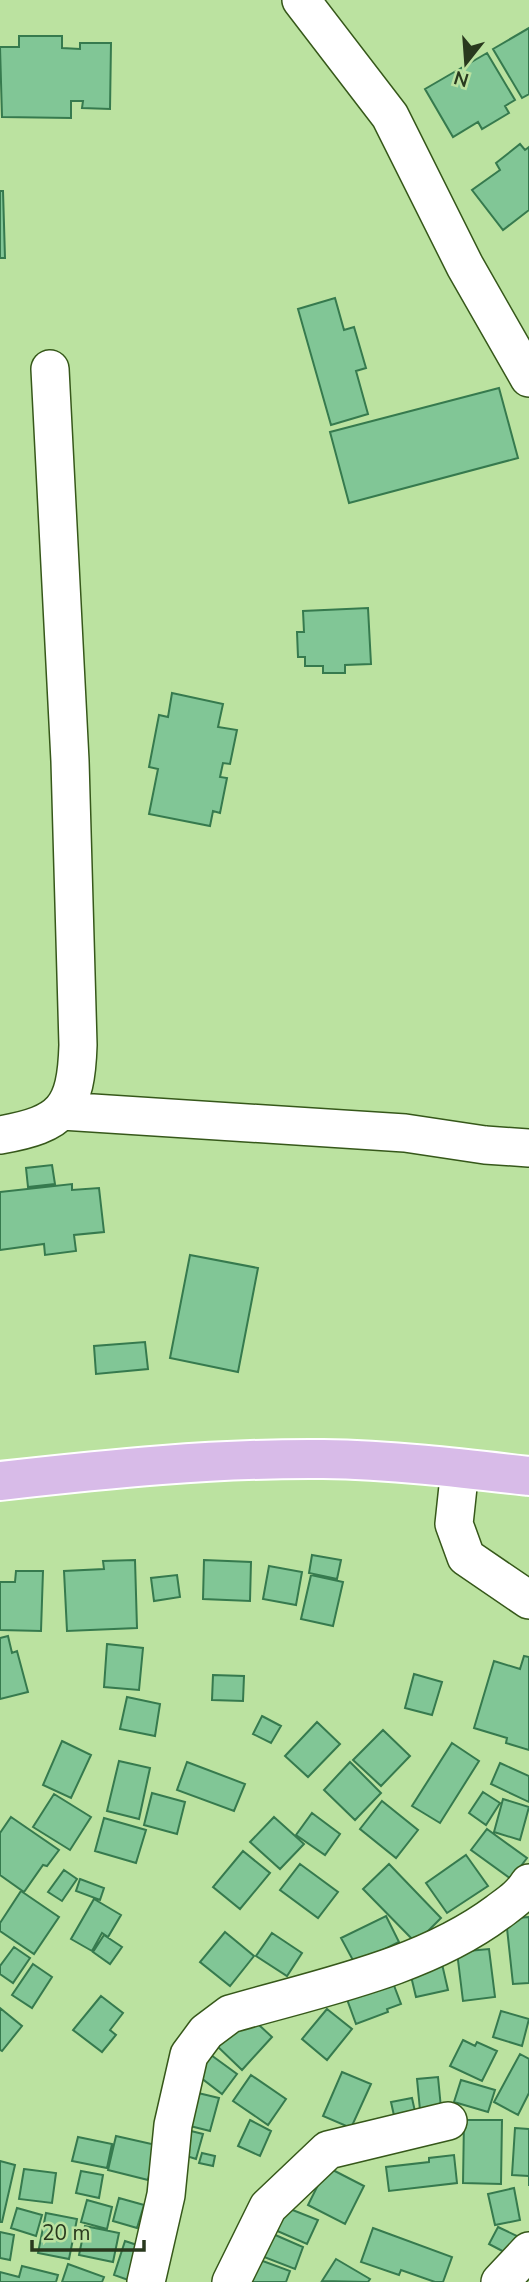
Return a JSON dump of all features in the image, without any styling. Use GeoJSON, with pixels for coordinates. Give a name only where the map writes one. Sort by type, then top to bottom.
{"type":"FeatureCollection","features":[{"type":"Feature","properties":{"kind":"main road"},"geometry":{"type":"LineString","coordinates":[[0,1481],[107,1468],[223,1461],[322,1459],[414,1463],[529,1476]]}},
{"type":"Feature","properties":{"kind":"street"},"geometry":{"type":"LineString","coordinates":[[302,0],[390,116],[465,266],[529,378]]}},
{"type":"Feature","properties":{"kind":"street"},"geometry":{"type":"LineString","coordinates":[[0,1135],[45,1124],[62,1111],[72,1096],[77,1076],[70,761],[50,369]]}},
{"type":"Feature","properties":{"kind":"street"},"geometry":{"type":"LineString","coordinates":[[62,1111],[405,1133],[529,1148]]}},
{"type":"Feature","properties":{"kind":"street"},"geometry":{"type":"LineString","coordinates":[[460,1468],[454,1524],[466,1557],[529,1600]]}},
{"type":"Feature","properties":{"kind":"street"},"geometry":{"type":"LineString","coordinates":[[146,2282],[166,2195],[173,2125],[190,2055],[206,2032],[230,2014],[418,1958],[479,1926],[522,1894],[529,1883]]}},
{"type":"Feature","properties":{"kind":"street"},"geometry":{"type":"LineString","coordinates":[[231,2282],[268,2207],[328,2150],[448,2121]]}},
{"type":"Feature","properties":{"kind":"street"},"geometry":{"type":"LineString","coordinates":[[500,2282],[529,2251]]}},
{"type":"Feature","properties":{"kind":"building"},"geometry":{"type":"Polygon","coordinates":[[[529,28],[529,94],[522,98],[493,49],[529,28]]]}},
{"type":"Feature","properties":{"kind":"building"},"geometry":{"type":"Polygon","coordinates":[[[19,36],[62,36],[62,48],[80,49],[80,43],[111,43],[110,109],[82,108],[83,101],[71,101],[71,118],[2,117],[0,47],[19,47],[19,36]]]}},
{"type":"Feature","properties":{"kind":"building"},"geometry":{"type":"Polygon","coordinates":[[[487,53],[515,100],[505,106],[509,113],[482,129],[478,122],[453,137],[425,89],[487,53]]]}},
{"type":"Feature","properties":{"kind":"building"},"geometry":{"type":"Polygon","coordinates":[[[520,144],[525,150],[529,147],[529,210],[503,230],[472,190],[500,170],[496,163],[520,144]]]}},
{"type":"Feature","properties":{"kind":"building"},"geometry":{"type":"Polygon","coordinates":[[[0,191],[3,191],[5,258],[0,258],[0,191]]]}},
{"type":"Feature","properties":{"kind":"building"},"geometry":{"type":"Polygon","coordinates":[[[335,298],[344,330],[354,327],[366,368],[356,371],[368,414],[331,425],[298,309],[335,298]]]}},
{"type":"Feature","properties":{"kind":"building"},"geometry":{"type":"Polygon","coordinates":[[[499,388],[518,458],[349,503],[330,432],[499,388]]]}},
{"type":"Feature","properties":{"kind":"building"},"geometry":{"type":"Polygon","coordinates":[[[368,608],[371,664],[345,665],[345,673],[323,673],[323,666],[305,666],[305,657],[298,657],[297,632],[304,632],[303,611],[368,608]]]}},
{"type":"Feature","properties":{"kind":"building"},"geometry":{"type":"Polygon","coordinates":[[[172,693],[223,704],[218,727],[237,730],[230,764],[223,763],[220,777],[227,778],[220,813],[213,811],[210,826],[149,814],[158,769],[149,767],[159,715],[168,717],[172,693]]]}},
{"type":"Feature","properties":{"kind":"building"},"geometry":{"type":"Polygon","coordinates":[[[52,1165],[55,1184],[28,1187],[26,1168],[52,1165]]]}},
{"type":"Feature","properties":{"kind":"building"},"geometry":{"type":"Polygon","coordinates":[[[72,1184],[72,1190],[99,1188],[104,1232],[74,1235],[76,1251],[45,1255],[44,1244],[0,1250],[0,1192],[72,1184]]]}},
{"type":"Feature","properties":{"kind":"building"},"geometry":{"type":"Polygon","coordinates":[[[190,1255],[258,1268],[238,1372],[170,1358],[190,1255]]]}},
{"type":"Feature","properties":{"kind":"building"},"geometry":{"type":"Polygon","coordinates":[[[145,1342],[148,1369],[96,1374],[94,1346],[145,1342]]]}},
{"type":"Feature","properties":{"kind":"building"},"geometry":{"type":"Polygon","coordinates":[[[312,1555],[341,1560],[337,1579],[309,1573],[312,1555]]]}},
{"type":"Feature","properties":{"kind":"building"},"geometry":{"type":"Polygon","coordinates":[[[135,1560],[137,1628],[67,1631],[64,1571],[104,1569],[103,1561],[135,1560]]]}},
{"type":"Feature","properties":{"kind":"building"},"geometry":{"type":"Polygon","coordinates":[[[204,1560],[251,1562],[250,1601],[203,1599],[204,1560]]]}},
{"type":"Feature","properties":{"kind":"building"},"geometry":{"type":"Polygon","coordinates":[[[269,1566],[302,1572],[296,1605],[263,1599],[269,1566]]]}},
{"type":"Feature","properties":{"kind":"building"},"geometry":{"type":"Polygon","coordinates":[[[16,1571],[43,1571],[41,1631],[0,1630],[0,1582],[15,1582],[16,1571]]]}},
{"type":"Feature","properties":{"kind":"building"},"geometry":{"type":"Polygon","coordinates":[[[177,1575],[180,1597],[154,1601],[151,1578],[177,1575]]]}},
{"type":"Feature","properties":{"kind":"building"},"geometry":{"type":"Polygon","coordinates":[[[311,1575],[343,1582],[333,1626],[301,1619],[311,1575]]]}},
{"type":"Feature","properties":{"kind":"building"},"geometry":{"type":"Polygon","coordinates":[[[8,1636],[12,1653],[17,1651],[28,1692],[0,1699],[0,1638],[8,1636]]]}},
{"type":"Feature","properties":{"kind":"building"},"geometry":{"type":"Polygon","coordinates":[[[107,1644],[143,1648],[139,1690],[104,1687],[107,1644]]]}},
{"type":"Feature","properties":{"kind":"building"},"geometry":{"type":"Polygon","coordinates":[[[524,1656],[529,1657],[529,1750],[506,1743],[507,1738],[474,1728],[494,1661],[520,1669],[524,1656]]]}},
{"type":"Feature","properties":{"kind":"building"},"geometry":{"type":"Polygon","coordinates":[[[414,1674],[442,1682],[432,1715],[405,1708],[414,1674]]]}},
{"type":"Feature","properties":{"kind":"building"},"geometry":{"type":"Polygon","coordinates":[[[213,1675],[244,1676],[243,1701],[212,1700],[213,1675]]]}},
{"type":"Feature","properties":{"kind":"building"},"geometry":{"type":"Polygon","coordinates":[[[127,1697],[160,1704],[155,1736],[120,1729],[127,1697]]]}},
{"type":"Feature","properties":{"kind":"building"},"geometry":{"type":"Polygon","coordinates":[[[262,1716],[281,1726],[271,1743],[253,1734],[262,1716]]]}},
{"type":"Feature","properties":{"kind":"building"},"geometry":{"type":"Polygon","coordinates":[[[317,1722],[340,1744],[308,1777],[285,1756],[317,1722]]]}},
{"type":"Feature","properties":{"kind":"building"},"geometry":{"type":"Polygon","coordinates":[[[383,1730],[410,1756],[381,1786],[353,1760],[383,1730]]]}},
{"type":"Feature","properties":{"kind":"building"},"geometry":{"type":"Polygon","coordinates":[[[62,1741],[91,1755],[71,1798],[43,1785],[62,1741]]]}},
{"type":"Feature","properties":{"kind":"building"},"geometry":{"type":"Polygon","coordinates":[[[452,1743],[479,1761],[440,1823],[412,1806],[452,1743]]]}},
{"type":"Feature","properties":{"kind":"building"},"geometry":{"type":"Polygon","coordinates":[[[119,1761],[150,1768],[139,1819],[107,1811],[119,1761]]]}},
{"type":"Feature","properties":{"kind":"building"},"geometry":{"type":"Polygon","coordinates":[[[187,1762],[245,1784],[234,1811],[177,1790],[187,1762]]]}},
{"type":"Feature","properties":{"kind":"building"},"geometry":{"type":"Polygon","coordinates":[[[350,1762],[381,1793],[355,1820],[324,1790],[350,1762]]]}},
{"type":"Feature","properties":{"kind":"building"},"geometry":{"type":"Polygon","coordinates":[[[500,1763],[529,1776],[529,1802],[491,1784],[500,1763]]]}},
{"type":"Feature","properties":{"kind":"building"},"geometry":{"type":"Polygon","coordinates":[[[483,1792],[500,1803],[486,1825],[469,1813],[483,1792]]]}},
{"type":"Feature","properties":{"kind":"building"},"geometry":{"type":"Polygon","coordinates":[[[152,1793],[185,1802],[177,1834],[144,1825],[152,1793]]]}},
{"type":"Feature","properties":{"kind":"building"},"geometry":{"type":"Polygon","coordinates":[[[54,1794],[91,1817],[70,1850],[33,1827],[54,1794]]]}},
{"type":"Feature","properties":{"kind":"building"},"geometry":{"type":"Polygon","coordinates":[[[503,1799],[529,1807],[520,1840],[494,1832],[503,1799]]]}},
{"type":"Feature","properties":{"kind":"building"},"geometry":{"type":"Polygon","coordinates":[[[382,1801],[418,1830],[396,1858],[360,1829],[382,1801]]]}},
{"type":"Feature","properties":{"kind":"building"},"geometry":{"type":"Polygon","coordinates":[[[312,1813],[340,1834],[325,1855],[296,1835],[312,1813]]]}},
{"type":"Feature","properties":{"kind":"building"},"geometry":{"type":"Polygon","coordinates":[[[11,1817],[59,1850],[47,1866],[43,1865],[24,1892],[0,1875],[0,1833],[11,1817]]]}},
{"type":"Feature","properties":{"kind":"building"},"geometry":{"type":"Polygon","coordinates":[[[274,1817],[304,1844],[280,1869],[250,1842],[274,1817]]]}},
{"type":"Feature","properties":{"kind":"building"},"geometry":{"type":"Polygon","coordinates":[[[104,1818],[146,1830],[136,1863],[95,1851],[104,1818]]]}},
{"type":"Feature","properties":{"kind":"building"},"geometry":{"type":"Polygon","coordinates":[[[487,1829],[527,1858],[511,1879],[471,1850],[487,1829]]]}},
{"type":"Feature","properties":{"kind":"building"},"geometry":{"type":"Polygon","coordinates":[[[243,1851],[270,1873],[240,1909],[213,1887],[243,1851]]]}},
{"type":"Feature","properties":{"kind":"building"},"geometry":{"type":"Polygon","coordinates":[[[466,1855],[488,1886],[447,1913],[426,1883],[466,1855]]]}},
{"type":"Feature","properties":{"kind":"building"},"geometry":{"type":"Polygon","coordinates":[[[300,1864],[338,1892],[318,1918],[280,1890],[300,1864]]]}},
{"type":"Feature","properties":{"kind":"building"},"geometry":{"type":"Polygon","coordinates":[[[389,1864],[441,1918],[416,1943],[363,1889],[389,1864]]]}},
{"type":"Feature","properties":{"kind":"building"},"geometry":{"type":"Polygon","coordinates":[[[64,1870],[77,1879],[62,1901],[48,1892],[64,1870]]]}},
{"type":"Feature","properties":{"kind":"building"},"geometry":{"type":"Polygon","coordinates":[[[80,1879],[104,1888],[100,1900],[76,1891],[80,1879]]]}},
{"type":"Feature","properties":{"kind":"building"},"geometry":{"type":"Polygon","coordinates":[[[21,1891],[59,1917],[34,1954],[0,1931],[0,1923],[21,1891]]]}},
{"type":"Feature","properties":{"kind":"building"},"geometry":{"type":"Polygon","coordinates":[[[94,1899],[121,1915],[108,1937],[102,1933],[92,1951],[71,1939],[94,1899]]]}},
{"type":"Feature","properties":{"kind":"building"},"geometry":{"type":"Polygon","coordinates":[[[386,1916],[399,1942],[355,1964],[341,1938],[386,1916]]]}},
{"type":"Feature","properties":{"kind":"building"},"geometry":{"type":"Polygon","coordinates":[[[529,1917],[529,1983],[513,1984],[506,1919],[529,1917]]]}},
{"type":"Feature","properties":{"kind":"building"},"geometry":{"type":"Polygon","coordinates":[[[225,1932],[254,1956],[230,1986],[200,1962],[225,1932]]]}},
{"type":"Feature","properties":{"kind":"building"},"geometry":{"type":"Polygon","coordinates":[[[272,1933],[302,1953],[287,1976],[256,1956],[272,1933]]]}},
{"type":"Feature","properties":{"kind":"building"},"geometry":{"type":"Polygon","coordinates":[[[104,1935],[122,1947],[110,1964],[93,1952],[104,1935]]]}},
{"type":"Feature","properties":{"kind":"building"},"geometry":{"type":"Polygon","coordinates":[[[14,1947],[30,1958],[13,1983],[0,1974],[0,1966],[14,1947]]]}},
{"type":"Feature","properties":{"kind":"building"},"geometry":{"type":"Polygon","coordinates":[[[489,1949],[495,1997],[463,2001],[457,1952],[489,1949]]]}},
{"type":"Feature","properties":{"kind":"building"},"geometry":{"type":"Polygon","coordinates":[[[33,1964],[52,1977],[32,2008],[12,1995],[33,1964]]]}},
{"type":"Feature","properties":{"kind":"building"},"geometry":{"type":"Polygon","coordinates":[[[442,1964],[448,1990],[416,1997],[410,1972],[442,1964]]]}},
{"type":"Feature","properties":{"kind":"building"},"geometry":{"type":"Polygon","coordinates":[[[390,1975],[401,2004],[356,2024],[344,1991],[390,1975]]]}},
{"type":"Feature","properties":{"kind":"building"},"geometry":{"type":"Polygon","coordinates":[[[101,1996],[123,2013],[110,2030],[116,2035],[102,2052],[73,2030],[101,1996]]]}},
{"type":"Feature","properties":{"kind":"building"},"geometry":{"type":"Polygon","coordinates":[[[0,2008],[22,2026],[2,2051],[0,2050],[0,2008]]]}},
{"type":"Feature","properties":{"kind":"building"},"geometry":{"type":"Polygon","coordinates":[[[327,2009],[352,2029],[327,2060],[302,2039],[327,2009]]]}},
{"type":"Feature","properties":{"kind":"building"},"geometry":{"type":"Polygon","coordinates":[[[501,2011],[529,2019],[522,2046],[493,2037],[501,2011]]]}},
{"type":"Feature","properties":{"kind":"building"},"geometry":{"type":"Polygon","coordinates":[[[247,2014],[272,2037],[242,2070],[217,2046],[247,2014]]]}},
{"type":"Feature","properties":{"kind":"building"},"geometry":{"type":"Polygon","coordinates":[[[463,2040],[475,2046],[477,2042],[497,2051],[482,2081],[450,2066],[463,2040]]]}},
{"type":"Feature","properties":{"kind":"building"},"geometry":{"type":"Polygon","coordinates":[[[520,2054],[529,2059],[529,2093],[518,2115],[494,2102],[520,2054]]]}},
{"type":"Feature","properties":{"kind":"building"},"geometry":{"type":"Polygon","coordinates":[[[211,2055],[237,2074],[222,2094],[196,2074],[211,2055]]]}},
{"type":"Feature","properties":{"kind":"building"},"geometry":{"type":"Polygon","coordinates":[[[342,2072],[371,2084],[351,2128],[323,2116],[342,2072]]]}},
{"type":"Feature","properties":{"kind":"building"},"geometry":{"type":"Polygon","coordinates":[[[251,2075],[286,2099],[268,2125],[233,2101],[251,2075]]]}},
{"type":"Feature","properties":{"kind":"building"},"geometry":{"type":"Polygon","coordinates":[[[438,2077],[441,2108],[420,2110],[417,2079],[438,2077]]]}},
{"type":"Feature","properties":{"kind":"building"},"geometry":{"type":"Polygon","coordinates":[[[461,2080],[495,2090],[488,2112],[454,2102],[461,2080]]]}},
{"type":"Feature","properties":{"kind":"building"},"geometry":{"type":"Polygon","coordinates":[[[194,2092],[219,2098],[210,2131],[186,2125],[194,2092]]]}},
{"type":"Feature","properties":{"kind":"building"},"geometry":{"type":"Polygon","coordinates":[[[412,2098],[416,2116],[395,2120],[391,2102],[412,2098]]]}},
{"type":"Feature","properties":{"kind":"building"},"geometry":{"type":"Polygon","coordinates":[[[250,2120],[271,2131],[260,2156],[238,2146],[250,2120]]]}},
{"type":"Feature","properties":{"kind":"building"},"geometry":{"type":"Polygon","coordinates":[[[464,2120],[502,2120],[501,2184],[463,2183],[464,2120]]]}},
{"type":"Feature","properties":{"kind":"building"},"geometry":{"type":"Polygon","coordinates":[[[515,2128],[529,2129],[529,2176],[512,2175],[515,2128]]]}},
{"type":"Feature","properties":{"kind":"building"},"geometry":{"type":"Polygon","coordinates":[[[183,2129],[203,2134],[196,2159],[177,2153],[183,2129]]]}},
{"type":"Feature","properties":{"kind":"building"},"geometry":{"type":"Polygon","coordinates":[[[116,2136],[156,2145],[148,2180],[108,2170],[116,2136]]]}},
{"type":"Feature","properties":{"kind":"building"},"geometry":{"type":"Polygon","coordinates":[[[78,2137],[112,2144],[107,2168],[72,2161],[78,2137]]]}},
{"type":"Feature","properties":{"kind":"building"},"geometry":{"type":"Polygon","coordinates":[[[202,2153],[215,2156],[213,2166],[199,2163],[202,2153]]]}},
{"type":"Feature","properties":{"kind":"building"},"geometry":{"type":"Polygon","coordinates":[[[454,2155],[457,2183],[389,2191],[386,2167],[429,2162],[429,2158],[454,2155]]]}},
{"type":"Feature","properties":{"kind":"building"},"geometry":{"type":"Polygon","coordinates":[[[0,2161],[15,2165],[2,2222],[0,2222],[0,2161]]]}},
{"type":"Feature","properties":{"kind":"building"},"geometry":{"type":"Polygon","coordinates":[[[327,2167],[364,2186],[345,2224],[308,2205],[327,2167]]]}},
{"type":"Feature","properties":{"kind":"building"},"geometry":{"type":"Polygon","coordinates":[[[24,2169],[56,2173],[52,2203],[19,2199],[24,2169]]]}},
{"type":"Feature","properties":{"kind":"building"},"geometry":{"type":"Polygon","coordinates":[[[81,2171],[103,2175],[99,2198],[76,2193],[81,2171]]]}},
{"type":"Feature","properties":{"kind":"building"},"geometry":{"type":"Polygon","coordinates":[[[514,2188],[520,2220],[495,2225],[488,2194],[514,2188]]]}},
{"type":"Feature","properties":{"kind":"building"},"geometry":{"type":"Polygon","coordinates":[[[119,2198],[144,2205],[137,2228],[113,2221],[119,2198]]]}},
{"type":"Feature","properties":{"kind":"building"},"geometry":{"type":"Polygon","coordinates":[[[87,2200],[112,2207],[107,2229],[81,2222],[87,2200]]]}},
{"type":"Feature","properties":{"kind":"building"},"geometry":{"type":"Polygon","coordinates":[[[285,2207],[318,2220],[307,2244],[275,2230],[285,2207]]]}},
{"type":"Feature","properties":{"kind":"building"},"geometry":{"type":"Polygon","coordinates":[[[17,2208],[42,2215],[36,2236],[11,2228],[17,2208]]]}},
{"type":"Feature","properties":{"kind":"building"},"geometry":{"type":"Polygon","coordinates":[[[46,2213],[77,2219],[69,2259],[38,2253],[46,2213]]]}},
{"type":"Feature","properties":{"kind":"building"},"geometry":{"type":"Polygon","coordinates":[[[85,2226],[119,2233],[113,2262],[79,2255],[85,2226]]]}},
{"type":"Feature","properties":{"kind":"building"},"geometry":{"type":"Polygon","coordinates":[[[498,2227],[519,2237],[510,2255],[489,2244],[498,2227]]]}},
{"type":"Feature","properties":{"kind":"building"},"geometry":{"type":"Polygon","coordinates":[[[373,2228],[452,2257],[443,2282],[435,2282],[401,2270],[399,2275],[361,2262],[373,2228]]]}},
{"type":"Feature","properties":{"kind":"building"},"geometry":{"type":"Polygon","coordinates":[[[0,2232],[14,2235],[10,2260],[0,2258],[0,2232]]]}},
{"type":"Feature","properties":{"kind":"building"},"geometry":{"type":"Polygon","coordinates":[[[273,2234],[303,2247],[295,2269],[264,2257],[273,2234]]]}},
{"type":"Feature","properties":{"kind":"building"},"geometry":{"type":"Polygon","coordinates":[[[125,2241],[143,2247],[131,2281],[114,2275],[125,2241]]]}},
{"type":"Feature","properties":{"kind":"building"},"geometry":{"type":"Polygon","coordinates":[[[336,2259],[370,2279],[368,2282],[322,2281],[336,2259]]]}},
{"type":"Feature","properties":{"kind":"building"},"geometry":{"type":"Polygon","coordinates":[[[260,2260],[290,2271],[286,2282],[252,2282],[260,2260]]]}},
{"type":"Feature","properties":{"kind":"building"},"geometry":{"type":"Polygon","coordinates":[[[68,2264],[104,2277],[102,2282],[62,2282],[68,2264]]]}},
{"type":"Feature","properties":{"kind":"building"},"geometry":{"type":"Polygon","coordinates":[[[22,2266],[58,2275],[56,2282],[0,2282],[0,2272],[19,2277],[22,2266]]]}}]}
